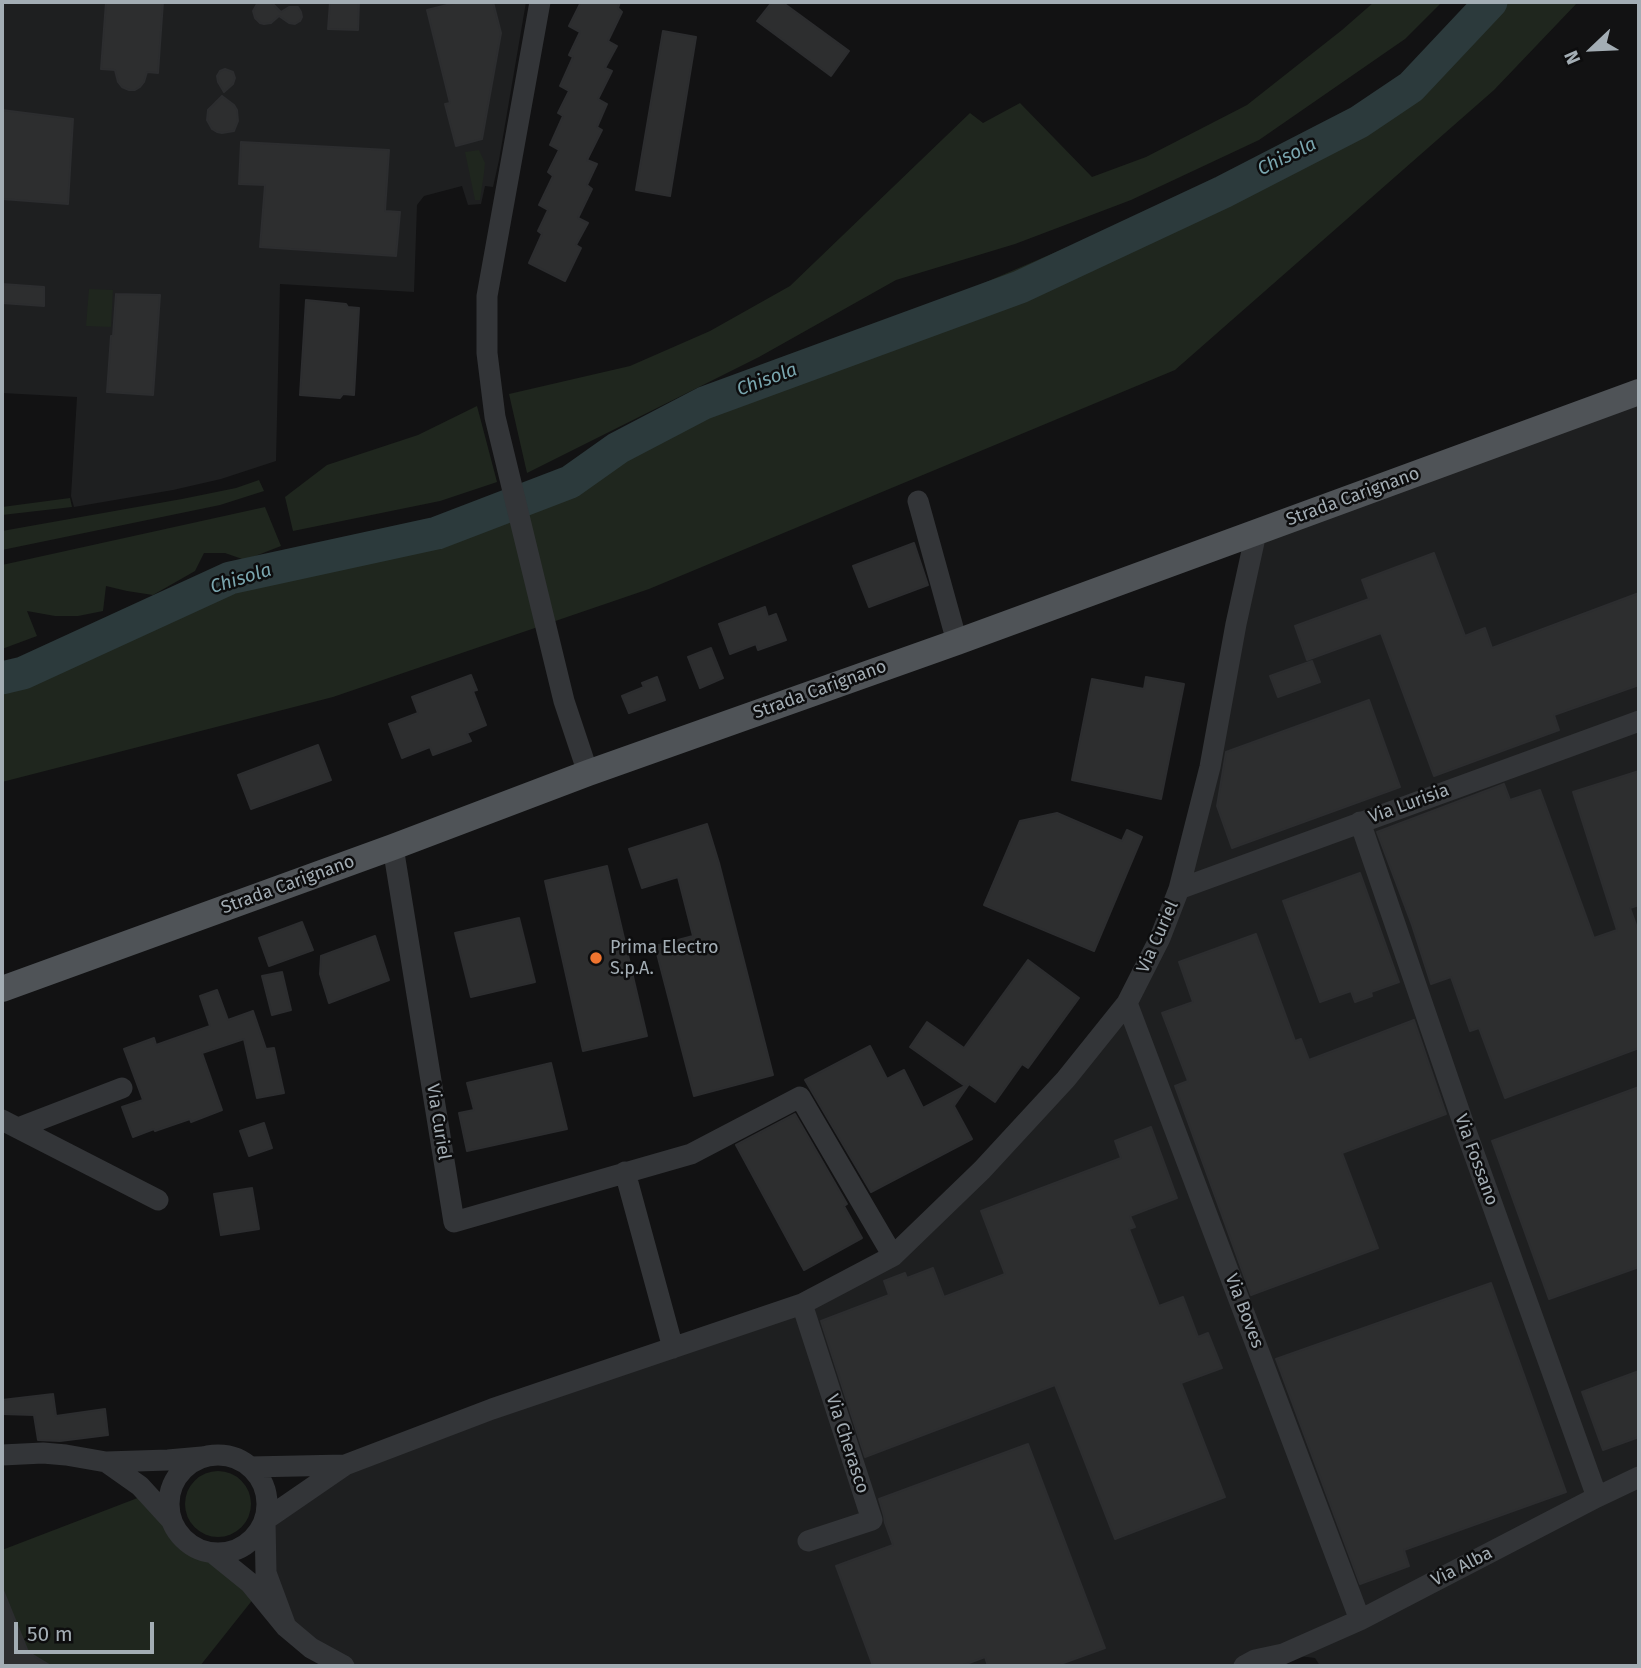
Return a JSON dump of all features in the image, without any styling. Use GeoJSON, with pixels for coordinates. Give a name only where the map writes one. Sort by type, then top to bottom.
{"type":"FeatureCollection","features":[{"type":"Feature","properties":{"kind":"main road","name":"Strada Carignano"},"geometry":{"type":"LineString","coordinates":[[2,989],[588,773],[957,642],[1639,392]]}},
{"type":"Feature","properties":{"kind":"street"},"geometry":{"type":"LineString","coordinates":[[540,2],[487,296],[487,353],[495,418],[564,701],[588,773]]}},
{"type":"Feature","properties":{"kind":"street"},"geometry":{"type":"LineString","coordinates":[[918,501],[957,642]]}},
{"type":"Feature","properties":{"kind":"street","name":"Via Curiel"},"geometry":{"type":"LineString","coordinates":[[265,1520],[345,1465],[492,1409],[802,1304],[893,1256],[992,1160],[1066,1079],[1127,1003],[1160,938],[1179,889],[1210,766],[1256,533]]}},
{"type":"Feature","properties":{"kind":"street","name":"Via Lurisia"},"geometry":{"type":"LineString","coordinates":[[1179,889],[1639,721]]}},
{"type":"Feature","properties":{"kind":"street","name":"Via Fossano"},"geometry":{"type":"LineString","coordinates":[[1360,822],[1467,1134],[1597,1497]]}},
{"type":"Feature","properties":{"kind":"street","name":"Via Curiel"},"geometry":{"type":"LineString","coordinates":[[393,847],[454,1222],[691,1154],[800,1097],[893,1256]]}},
{"type":"Feature","properties":{"kind":"street","name":"Via Boves"},"geometry":{"type":"LineString","coordinates":[[1127,1003],[1360,1620]]}},
{"type":"Feature","properties":{"kind":"street"},"geometry":{"type":"LineString","coordinates":[[10,1124],[122,1088]]}},
{"type":"Feature","properties":{"kind":"street"},"geometry":{"type":"LineString","coordinates":[[10,1124],[158,1200]]}},
{"type":"Feature","properties":{"kind":"street"},"geometry":{"type":"LineString","coordinates":[[625,1172],[673,1348]]}},
{"type":"Feature","properties":{"kind":"street","name":"Via Cherasco"},"geometry":{"type":"LineString","coordinates":[[802,1304],[872,1520],[808,1541]]}},
{"type":"Feature","properties":{"kind":"street"},"geometry":{"type":"LineString","coordinates":[[2,1455],[43,1453],[106,1462],[230,1456],[250,1466],[262,1482],[268,1501],[265,1520],[266,1573],[286,1627]]}},
{"type":"Feature","properties":{"kind":"street"},"geometry":{"type":"LineString","coordinates":[[172,1521],[169,1504],[172,1488],[180,1474],[192,1462],[207,1456]]}},
{"type":"Feature","properties":{"kind":"street"},"geometry":{"type":"LineString","coordinates":[[106,1462],[140,1486],[172,1521],[181,1537],[196,1548],[213,1553],[230,1552],[245,1546],[257,1535],[265,1520]]}},
{"type":"Feature","properties":{"kind":"street","name":"Via Curiel"},"geometry":{"type":"LineString","coordinates":[[250,1466],[345,1465]]}},
{"type":"Feature","properties":{"kind":"street","name":"Via Alba"},"geometry":{"type":"LineString","coordinates":[[1244,1666],[1255,1660],[1276,1660],[1360,1620],[1639,1477]]}},
{"type":"Feature","properties":{"kind":"street"},"geometry":{"type":"LineString","coordinates":[[213,1553],[250,1583],[286,1627],[312,1648],[344,1666]]}},
{"type":"Feature","properties":{"kind":"shaded area"},"geometry":{"type":"Polygon","coordinates":[[[2,2],[526,2],[493,187],[485,186],[481,204],[468,205],[462,186],[424,196],[417,205],[414,292],[280,284],[276,461],[221,479],[173,490],[74,507],[71,496],[77,397],[2,393],[2,2]]]}},
{"type":"Feature","properties":{"kind":"shaded area"},"geometry":{"type":"Polygon","coordinates":[[[1374,2],[1442,2],[1405,39],[1259,140],[1131,200],[1015,244],[896,280],[759,357],[527,473],[509,394],[630,366],[710,331],[790,286],[970,113],[983,123],[1020,103],[1092,177],[1146,157],[1247,105],[1374,2]]]}},
{"type":"Feature","properties":{"kind":"shaded area"},"geometry":{"type":"Polygon","coordinates":[[[1482,2],[1578,2],[1494,90],[1175,370],[649,589],[333,697],[2,782],[2,678],[23,673],[230,578],[437,533],[570,482],[704,403],[1359,122],[1482,2]]]}},
{"type":"Feature","properties":{"kind":"shaded area"},"geometry":{"type":"Polygon","coordinates":[[[479,150],[485,163],[480,200],[475,200],[465,152],[479,150]]]}},
{"type":"Feature","properties":{"kind":"shaded area"},"geometry":{"type":"Polygon","coordinates":[[[89,289],[113,290],[111,327],[86,326],[89,289]]]}},
{"type":"Feature","properties":{"kind":"shaded area"},"geometry":{"type":"Polygon","coordinates":[[[1639,392],[1639,1666],[1320,1666],[1315,1658],[1283,1654],[1244,1666],[344,1666],[286,1627],[265,1520],[345,1465],[802,1304],[893,1256],[1066,1079],[1160,938],[1256,533],[1639,392]]]}},
{"type":"Feature","properties":{"kind":"shaded area"},"geometry":{"type":"Polygon","coordinates":[[[477,406],[497,482],[440,501],[293,531],[285,497],[327,465],[418,435],[477,406]]]}},
{"type":"Feature","properties":{"kind":"shaded area"},"geometry":{"type":"Polygon","coordinates":[[[259,480],[264,491],[220,505],[2,550],[2,531],[182,499],[236,488],[259,480]]]}},
{"type":"Feature","properties":{"kind":"shaded area"},"geometry":{"type":"Polygon","coordinates":[[[70,498],[72,507],[2,515],[2,507],[70,498]]]}},
{"type":"Feature","properties":{"kind":"shaded area"},"geometry":{"type":"Polygon","coordinates":[[[265,507],[281,546],[245,560],[225,553],[204,553],[195,571],[153,595],[106,586],[103,611],[78,616],[55,616],[27,611],[37,636],[2,649],[2,565],[265,507]]]}},
{"type":"Feature","properties":{"kind":"shaded area"},"geometry":{"type":"Polygon","coordinates":[[[212,1471],[224,1471],[236,1476],[246,1486],[251,1504],[249,1517],[236,1532],[224,1537],[212,1537],[200,1532],[190,1522],[185,1510],[185,1498],[190,1486],[200,1476],[212,1471]]]}},
{"type":"Feature","properties":{"kind":"shaded area"},"geometry":{"type":"Polygon","coordinates":[[[148,1494],[258,1593],[200,1666],[2,1666],[2,1550],[148,1494]]]}},
{"type":"Feature","properties":{"kind":"building"},"geometry":{"type":"Polygon","coordinates":[[[106,2],[163,2],[158,73],[147,72],[144,82],[135,90],[122,87],[115,70],[101,69],[106,2]]]}},
{"type":"Feature","properties":{"kind":"building"},"geometry":{"type":"Polygon","coordinates":[[[260,2],[271,2],[281,12],[289,7],[298,7],[302,17],[295,24],[279,16],[271,23],[260,23],[253,11],[260,2]]]}},
{"type":"Feature","properties":{"kind":"building"},"geometry":{"type":"Polygon","coordinates":[[[330,2],[359,2],[358,30],[328,29],[330,2]]]}},
{"type":"Feature","properties":{"kind":"building"},"geometry":{"type":"Polygon","coordinates":[[[459,2],[493,2],[501,33],[482,139],[456,146],[445,104],[450,103],[427,10],[459,2]]]}},
{"type":"Feature","properties":{"kind":"building"},"geometry":{"type":"Polygon","coordinates":[[[581,2],[620,2],[618,8],[622,12],[608,41],[617,46],[605,68],[612,71],[598,99],[607,104],[597,127],[602,130],[587,160],[597,164],[587,185],[592,189],[578,218],[588,223],[576,245],[581,248],[565,281],[529,263],[542,234],[538,231],[548,210],[539,205],[553,176],[548,172],[559,150],[550,145],[563,116],[558,113],[569,91],[560,86],[573,57],[569,55],[580,32],[569,26],[581,2]]]}},
{"type":"Feature","properties":{"kind":"building"},"geometry":{"type":"Polygon","coordinates":[[[772,2],[782,2],[849,51],[831,76],[757,21],[772,2]]]}},
{"type":"Feature","properties":{"kind":"building"},"geometry":{"type":"Polygon","coordinates":[[[663,31],[696,37],[670,196],[636,190],[663,31]]]}},
{"type":"Feature","properties":{"kind":"building"},"geometry":{"type":"Polygon","coordinates":[[[225,69],[233,72],[235,78],[233,84],[224,92],[217,76],[225,69]]]}},
{"type":"Feature","properties":{"kind":"building"},"geometry":{"type":"Polygon","coordinates":[[[222,96],[234,105],[238,121],[234,131],[222,133],[212,129],[207,120],[208,110],[222,96]]]}},
{"type":"Feature","properties":{"kind":"building"},"geometry":{"type":"Polygon","coordinates":[[[2,110],[73,119],[68,204],[2,199],[2,110]]]}},
{"type":"Feature","properties":{"kind":"building"},"geometry":{"type":"Polygon","coordinates":[[[241,142],[389,150],[385,211],[400,212],[396,256],[260,247],[265,185],[239,184],[241,142]]]}},
{"type":"Feature","properties":{"kind":"building"},"geometry":{"type":"Polygon","coordinates":[[[2,284],[44,287],[44,306],[2,303],[2,284]]]}},
{"type":"Feature","properties":{"kind":"building"},"geometry":{"type":"Polygon","coordinates":[[[116,294],[160,295],[153,395],[107,392],[116,294]]]}},
{"type":"Feature","properties":{"kind":"building"},"geometry":{"type":"Polygon","coordinates":[[[306,300],[359,308],[354,395],[343,394],[340,398],[300,395],[306,300]]]}},
{"type":"Feature","properties":{"kind":"building"},"geometry":{"type":"Polygon","coordinates":[[[914,543],[928,585],[869,607],[853,566],[914,543]]]}},
{"type":"Feature","properties":{"kind":"building"},"geometry":{"type":"Polygon","coordinates":[[[1434,553],[1465,636],[1485,628],[1492,648],[1639,593],[1639,685],[1554,715],[1559,730],[1434,776],[1381,633],[1307,660],[1295,626],[1369,599],[1362,580],[1434,553]]]}},
{"type":"Feature","properties":{"kind":"building"},"geometry":{"type":"Polygon","coordinates":[[[765,607],[768,617],[776,614],[786,640],[758,650],[756,644],[730,654],[719,624],[765,607]]]}},
{"type":"Feature","properties":{"kind":"building"},"geometry":{"type":"Polygon","coordinates":[[[711,648],[723,678],[700,688],[688,657],[711,648]]]}},
{"type":"Feature","properties":{"kind":"building"},"geometry":{"type":"Polygon","coordinates":[[[1312,661],[1320,682],[1278,697],[1270,676],[1312,661]]]}},
{"type":"Feature","properties":{"kind":"building"},"geometry":{"type":"Polygon","coordinates":[[[471,675],[477,690],[473,691],[486,725],[467,733],[471,741],[433,755],[430,747],[402,758],[389,724],[418,713],[412,697],[471,675]]]}},
{"type":"Feature","properties":{"kind":"building"},"geometry":{"type":"Polygon","coordinates":[[[657,677],[665,700],[629,713],[622,696],[644,687],[642,683],[657,677]]]}},
{"type":"Feature","properties":{"kind":"building"},"geometry":{"type":"Polygon","coordinates":[[[1146,677],[1184,684],[1161,799],[1072,780],[1092,679],[1144,689],[1146,677]]]}},
{"type":"Feature","properties":{"kind":"building"},"geometry":{"type":"Polygon","coordinates":[[[1369,700],[1400,787],[1232,848],[1217,806],[1226,752],[1369,700]]]}},
{"type":"Feature","properties":{"kind":"building"},"geometry":{"type":"Polygon","coordinates":[[[318,745],[331,780],[251,809],[238,775],[318,745]]]}},
{"type":"Feature","properties":{"kind":"building"},"geometry":{"type":"Polygon","coordinates":[[[1639,771],[1639,905],[1630,908],[1639,933],[1639,1048],[1505,1098],[1479,1028],[1470,1031],[1451,977],[1431,984],[1377,832],[1504,784],[1510,800],[1540,790],[1594,938],[1617,930],[1573,792],[1639,771]]]}},
{"type":"Feature","properties":{"kind":"building"},"geometry":{"type":"Polygon","coordinates":[[[1057,813],[1122,841],[1127,830],[1142,837],[1094,951],[984,905],[1020,821],[1057,813]]]}},
{"type":"Feature","properties":{"kind":"building"},"geometry":{"type":"Polygon","coordinates":[[[707,824],[773,1075],[694,1096],[655,946],[693,936],[678,877],[642,888],[629,849],[707,824]]]}},
{"type":"Feature","properties":{"kind":"building","name":"Prima Electro S.p.A."},"geometry":{"type":"Polygon","coordinates":[[[607,866],[647,1036],[583,1051],[545,881],[607,866]]]}},
{"type":"Feature","properties":{"kind":"building"},"geometry":{"type":"Polygon","coordinates":[[[1360,873],[1399,982],[1371,992],[1372,996],[1355,1002],[1351,991],[1320,1002],[1283,901],[1360,873]]]}},
{"type":"Feature","properties":{"kind":"building"},"geometry":{"type":"Polygon","coordinates":[[[519,918],[535,982],[471,997],[455,933],[519,918]]]}},
{"type":"Feature","properties":{"kind":"building"},"geometry":{"type":"Polygon","coordinates":[[[302,922],[313,950],[269,966],[259,938],[302,922]]]}},
{"type":"Feature","properties":{"kind":"building"},"geometry":{"type":"Polygon","coordinates":[[[1256,934],[1295,1041],[1301,1039],[1309,1060],[1414,1020],[1446,1114],[1342,1153],[1378,1248],[1251,1295],[1175,1086],[1188,1081],[1162,1013],[1193,1002],[1179,962],[1256,934]]]}},
{"type":"Feature","properties":{"kind":"building"},"geometry":{"type":"Polygon","coordinates":[[[375,936],[389,980],[329,1003],[320,974],[321,956],[375,936]]]}},
{"type":"Feature","properties":{"kind":"building"},"geometry":{"type":"Polygon","coordinates":[[[1028,960],[1079,998],[1028,1068],[1022,1064],[995,1102],[969,1084],[954,1106],[972,1139],[871,1192],[805,1080],[870,1046],[887,1079],[904,1070],[923,1108],[965,1086],[910,1047],[927,1022],[964,1048],[1028,960]]]}},
{"type":"Feature","properties":{"kind":"building"},"geometry":{"type":"Polygon","coordinates":[[[282,972],[291,1010],[272,1015],[262,976],[282,972]]]}},
{"type":"Feature","properties":{"kind":"building"},"geometry":{"type":"Polygon","coordinates":[[[217,990],[228,1020],[253,1011],[266,1049],[274,1048],[284,1093],[257,1098],[244,1039],[202,1053],[222,1110],[191,1122],[190,1119],[133,1137],[122,1107],[143,1100],[124,1049],[154,1038],[156,1045],[210,1026],[200,996],[217,990]]]}},
{"type":"Feature","properties":{"kind":"building"},"geometry":{"type":"Polygon","coordinates":[[[551,1063],[567,1129],[467,1151],[459,1113],[474,1110],[467,1083],[551,1063]]]}},
{"type":"Feature","properties":{"kind":"building"},"geometry":{"type":"Polygon","coordinates":[[[1639,1087],[1639,1267],[1549,1299],[1492,1141],[1639,1087]]]}},
{"type":"Feature","properties":{"kind":"building"},"geometry":{"type":"Polygon","coordinates":[[[795,1114],[847,1204],[844,1206],[862,1238],[804,1270],[736,1145],[795,1114]]]}},
{"type":"Feature","properties":{"kind":"building"},"geometry":{"type":"Polygon","coordinates":[[[264,1123],[272,1148],[249,1156],[240,1131],[264,1123]]]}},
{"type":"Feature","properties":{"kind":"building"},"geometry":{"type":"Polygon","coordinates":[[[1151,1127],[1177,1198],[1130,1216],[1135,1227],[1129,1229],[1159,1306],[1183,1297],[1198,1337],[1208,1333],[1222,1368],[1181,1383],[1225,1497],[1115,1539],[1055,1385],[865,1457],[821,1321],[889,1295],[884,1281],[905,1273],[907,1278],[933,1268],[944,1297],[1005,1274],[981,1211],[1121,1158],[1115,1141],[1151,1127]]]}},
{"type":"Feature","properties":{"kind":"building"},"geometry":{"type":"Polygon","coordinates":[[[252,1188],[259,1229],[221,1235],[214,1194],[252,1188]]]}},
{"type":"Feature","properties":{"kind":"building"},"geometry":{"type":"Polygon","coordinates":[[[1491,1283],[1566,1492],[1404,1550],[1409,1566],[1360,1584],[1276,1359],[1491,1283]]]}},
{"type":"Feature","properties":{"kind":"building"},"geometry":{"type":"Polygon","coordinates":[[[1639,1371],[1639,1437],[1603,1450],[1582,1392],[1639,1371]]]}},
{"type":"Feature","properties":{"kind":"building"},"geometry":{"type":"Polygon","coordinates":[[[53,1394],[56,1416],[105,1409],[108,1435],[60,1441],[38,1440],[34,1415],[2,1414],[2,1400],[53,1394]]]}},
{"type":"Feature","properties":{"kind":"building"},"geometry":{"type":"Polygon","coordinates":[[[1028,1444],[1105,1648],[1055,1666],[988,1666],[985,1657],[961,1666],[873,1666],[836,1566],[893,1545],[879,1499],[1028,1444]]]}},
{"type":"Feature","properties":{"kind":"building"},"geometry":{"type":"Polygon","coordinates":[[[2,1588],[28,1652],[51,1666],[2,1666],[2,1588]]]}},
{"type":"Feature","properties":{"kind":"waterway","name":"Chisola"},"geometry":{"type":"LineString","coordinates":[[2,678],[23,673],[230,578],[437,533],[570,482],[618,448],[704,403],[1020,287],[1223,192],[1359,122],[1411,87],[1491,2]]}},
{"type":"Feature","properties":{"kind":"place","name":"Prima Electro S.p.A."},"geometry":{"type":"Point","coordinates":[596,958]}}]}
